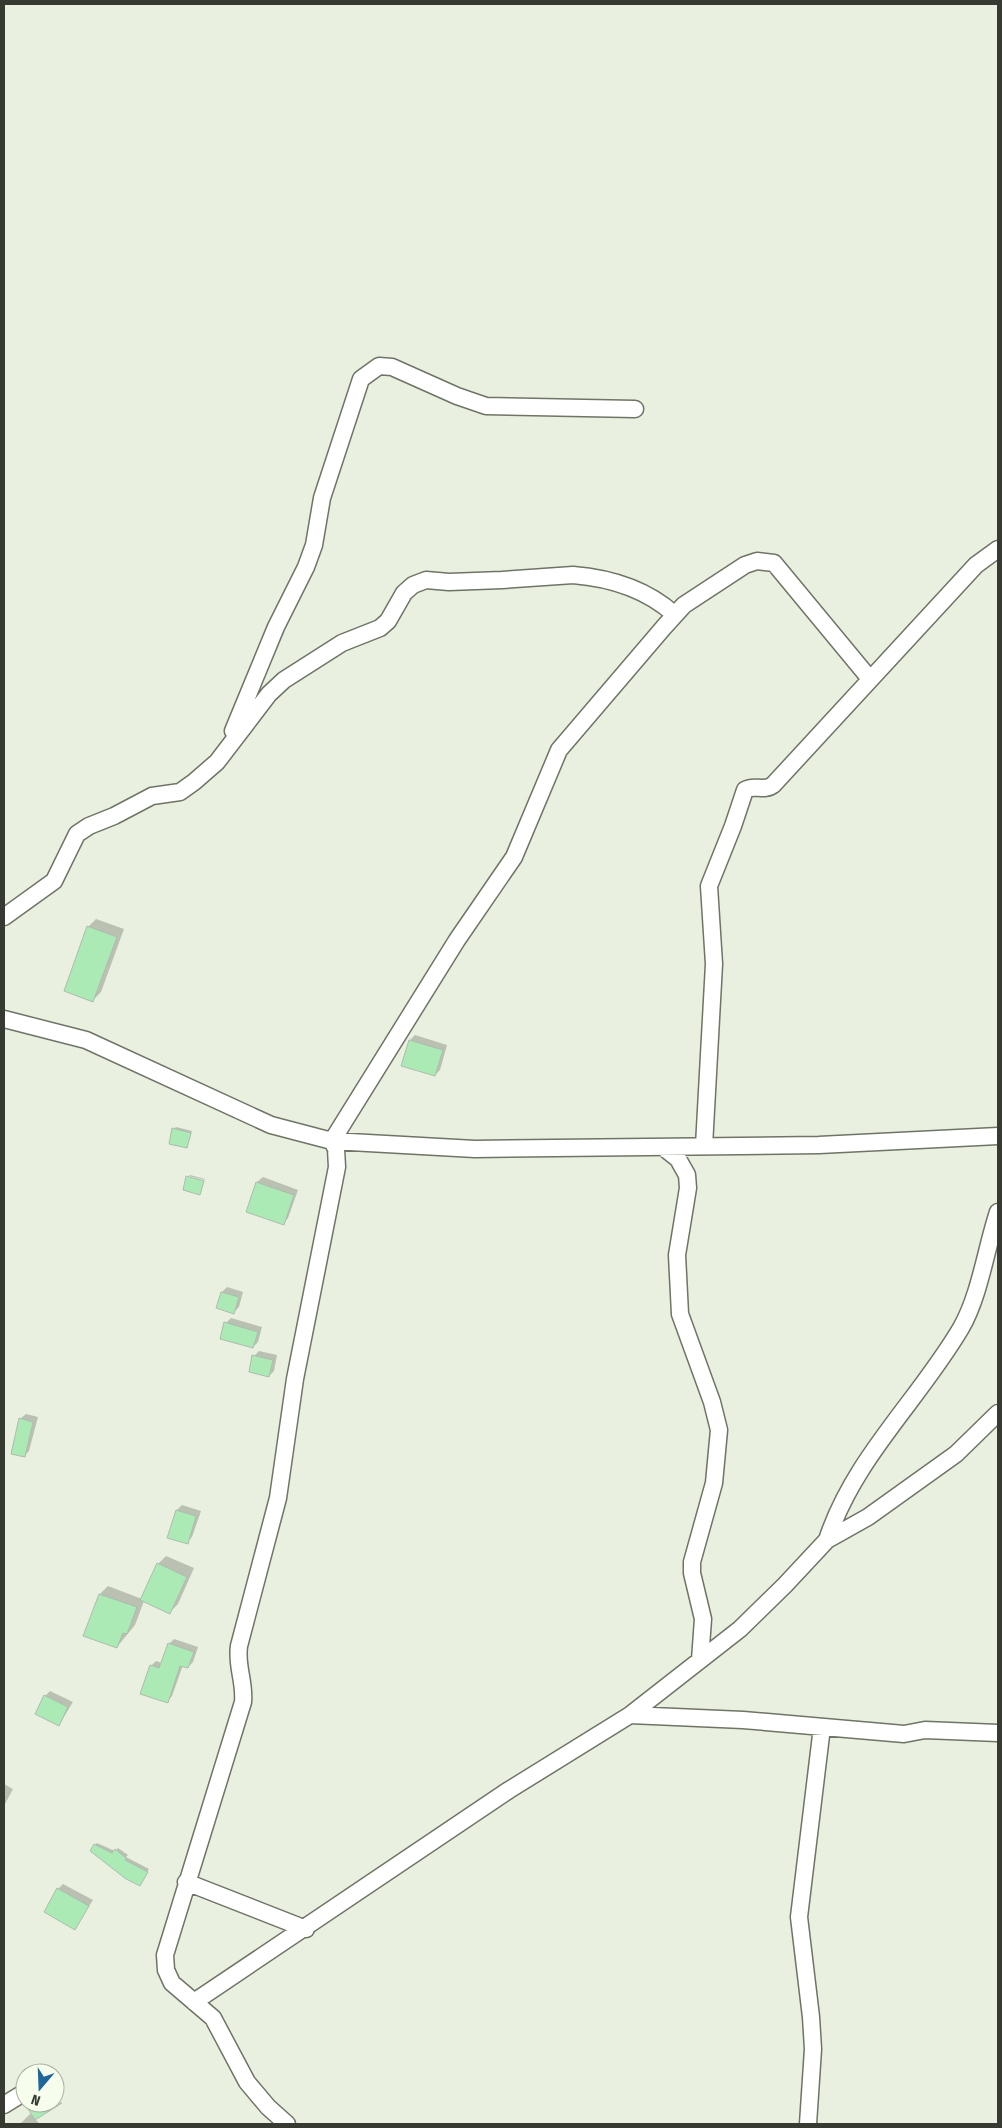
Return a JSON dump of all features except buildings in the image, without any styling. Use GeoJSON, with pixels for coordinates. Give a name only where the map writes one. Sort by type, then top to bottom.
{"type":"FeatureCollection","features":[{"type":"Feature","properties":{"kind":"street"},"geometry":{"type":"LineString","coordinates":[[224,753],[276,627],[306,567],[314,545],[322,498],[361,379],[370,371],[379,366],[392,366],[457,396],[486,406],[635,409]]}},
{"type":"Feature","properties":{"kind":"street"},"geometry":{"type":"LineString","coordinates":[[704,1146],[714,964],[708,886],[733,826],[745,790],[752,787],[764,789],[773,785],[976,565],[998,550]]}},
{"type":"Feature","properties":{"kind":"street"},"geometry":{"type":"LineString","coordinates":[[332,1141],[457,940],[514,857],[559,750],[674,614],[726,576],[745,565],[757,561],[774,563],[870,679]]}},
{"type":"Feature","properties":{"kind":"street"},"geometry":{"type":"LineString","coordinates":[[4,917],[54,881],[77,834],[89,826],[114,816],[152,796],[180,792],[217,762],[269,694],[284,680],[342,643],[380,628],[388,621],[404,593],[413,585],[426,580],[448,582],[574,574],[592,576],[659,600],[674,614]]}},
{"type":"Feature","properties":{"kind":"street"},"geometry":{"type":"LineString","coordinates":[[4,1019],[86,1040],[271,1125],[332,1141],[475,1149],[818,1145],[998,1136]]}},
{"type":"Feature","properties":{"kind":"street"},"geometry":{"type":"LineString","coordinates":[[287,2124],[268,2107],[247,2082],[213,2018],[172,1983],[166,1970],[165,1955],[243,1702],[244,1689],[237,1660],[239,1646],[278,1498],[295,1379],[337,1167],[336,1149],[332,1141]]}},
{"type":"Feature","properties":{"kind":"street"},"geometry":{"type":"LineString","coordinates":[[663,1147],[678,1159],[687,1175],[688,1188],[677,1255],[680,1314],[712,1402],[719,1430],[714,1483],[692,1562],[692,1573],[703,1619],[700,1660]]}},
{"type":"Feature","properties":{"kind":"street"},"geometry":{"type":"LineString","coordinates":[[827,1540],[848,1489],[865,1461],[960,1328],[972,1301],[998,1212]]}},
{"type":"Feature","properties":{"kind":"street"},"geometry":{"type":"LineString","coordinates":[[194,2002],[306,1929],[509,1790],[630,1715],[700,1660],[759,1610],[827,1540],[868,1517],[956,1454],[998,1412]]}},
{"type":"Feature","properties":{"kind":"street"},"geometry":{"type":"LineString","coordinates":[[630,1715],[904,1734],[925,1730],[998,1733]]}},
{"type":"Feature","properties":{"kind":"street"},"geometry":{"type":"LineString","coordinates":[[808,2124],[812,2033],[798,1917],[822,1727]]}},
{"type":"Feature","properties":{"kind":"street"},"geometry":{"type":"LineString","coordinates":[[186,1882],[306,1929]]}},
{"type":"Feature","properties":{"kind":"street"},"geometry":{"type":"LineString","coordinates":[[4,2105],[15,2098]]}}]}
